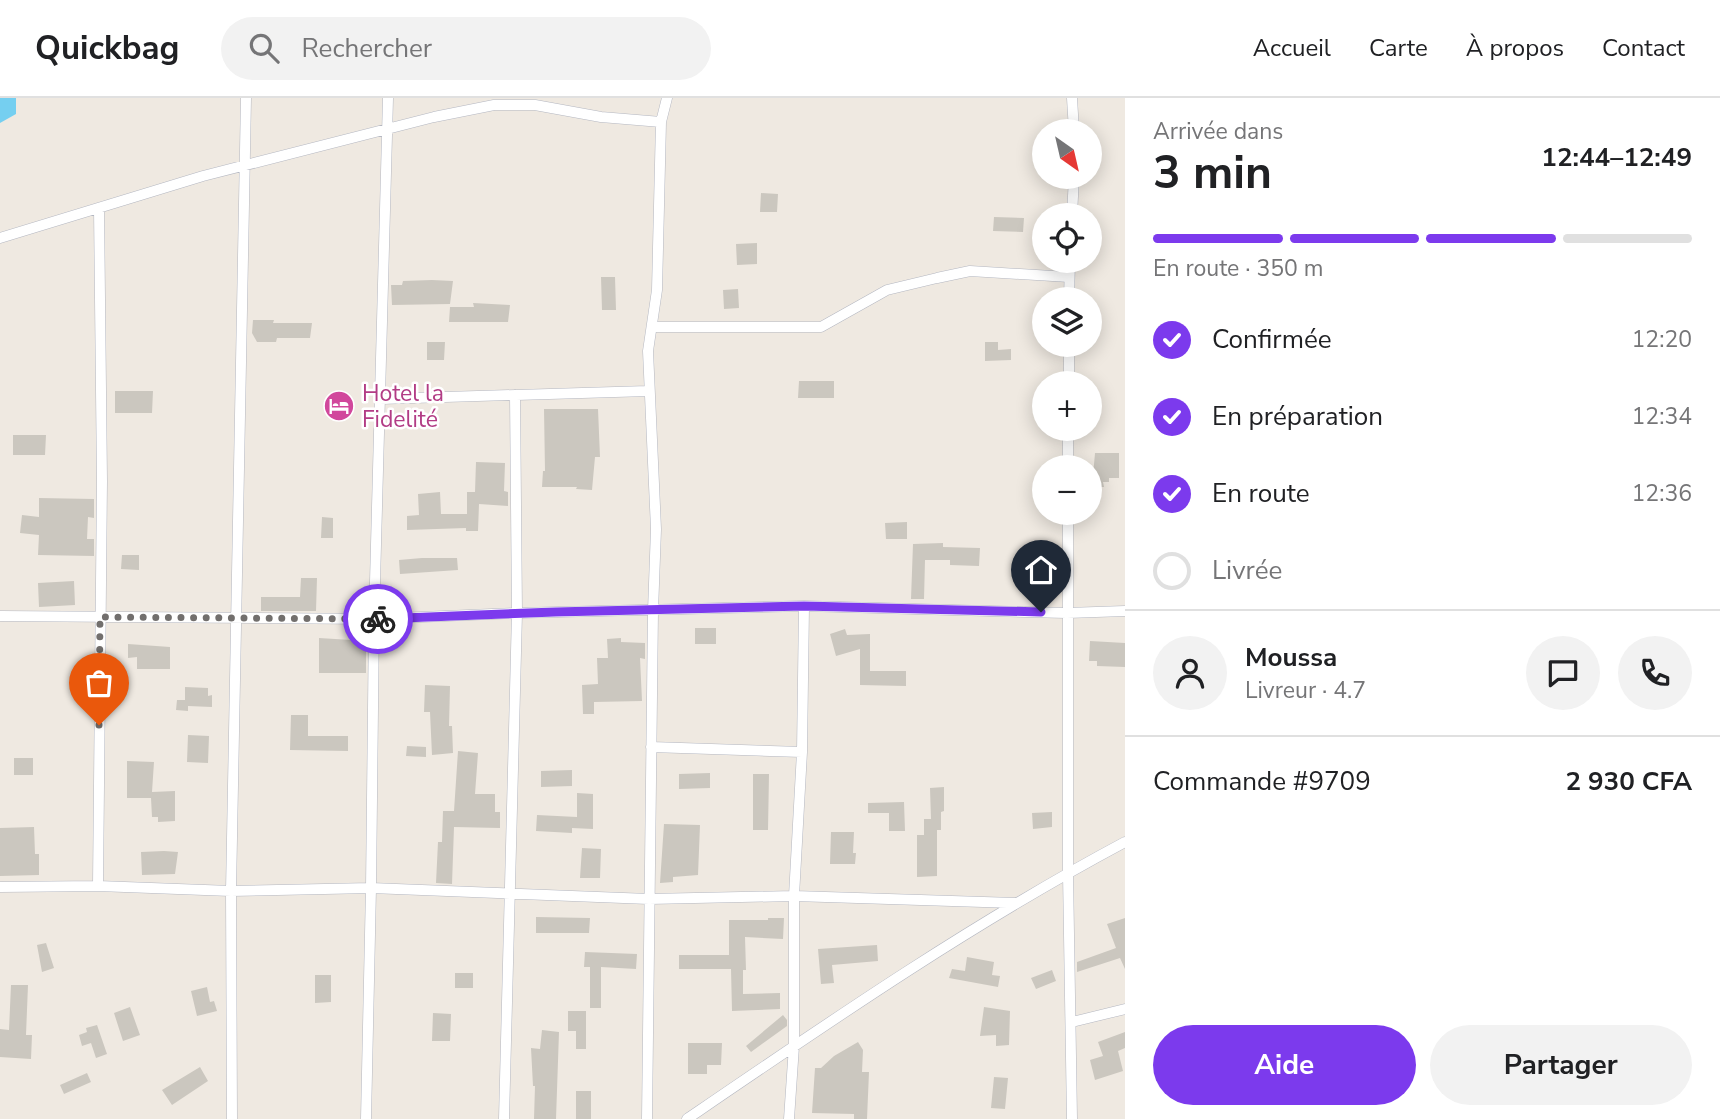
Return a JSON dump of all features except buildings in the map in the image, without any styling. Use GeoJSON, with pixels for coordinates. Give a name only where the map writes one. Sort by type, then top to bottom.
{"type":"FeatureCollection","features":[{"type":"Feature","properties":{"kind":"street"},"geometry":{"type":"LineString","coordinates":[[232,1119],[231,891],[246,98]]}},
{"type":"Feature","properties":{"kind":"street"},"geometry":{"type":"LineString","coordinates":[[366,1119],[372,888],[374,619],[388,98]]}},
{"type":"Feature","properties":{"kind":"street"},"geometry":{"type":"LineString","coordinates":[[648,1119],[656,529],[648,351],[657,290],[661,122],[667,98]]}},
{"type":"Feature","properties":{"kind":"street"},"geometry":{"type":"LineString","coordinates":[[1072,98],[1073,119]]}},
{"type":"Feature","properties":{"kind":"street"},"geometry":{"type":"LineString","coordinates":[[0,238],[245,165],[388,128],[494,105],[535,105],[601,117],[661,122]]}},
{"type":"Feature","properties":{"kind":"street"},"geometry":{"type":"LineString","coordinates":[[98,886],[102,481],[99,208]]}},
{"type":"Feature","properties":{"kind":"street"},"geometry":{"type":"LineString","coordinates":[[652,327],[821,327],[887,290],[970,271],[1069,276]]}},
{"type":"Feature","properties":{"kind":"street"},"geometry":{"type":"LineString","coordinates":[[1069,273],[1069,287]]}},
{"type":"Feature","properties":{"kind":"street"},"geometry":{"type":"LineString","coordinates":[[380,399],[648,391]]}},
{"type":"Feature","properties":{"kind":"street"},"geometry":{"type":"LineString","coordinates":[[504,1119],[517,613],[515,395]]}},
{"type":"Feature","properties":{"kind":"street"},"geometry":{"type":"LineString","coordinates":[[1068,525],[1068,873],[1072,1119]]}},
{"type":"Feature","properties":{"kind":"street"},"geometry":{"type":"LineString","coordinates":[[0,617],[374,619],[804,606],[1067,613],[1125,611]]}},
{"type":"Feature","properties":{"kind":"street"},"geometry":{"type":"LineString","coordinates":[[789,1119],[794,1046],[794,897],[802,752],[804,606]]}},
{"type":"Feature","properties":{"kind":"street"},"geometry":{"type":"LineString","coordinates":[[651,747],[802,752]]}},
{"type":"Feature","properties":{"kind":"street"},"geometry":{"type":"LineString","coordinates":[[687,1119],[794,1046],[1015,903],[1125,842]]}},
{"type":"Feature","properties":{"kind":"street"},"geometry":{"type":"LineString","coordinates":[[0,887],[98,886],[231,891],[372,888],[649,899],[794,897],[1015,903]]}},
{"type":"Feature","properties":{"kind":"street"},"geometry":{"type":"LineString","coordinates":[[1072,1022],[1125,1009]]}},
{"type":"Feature","properties":{"kind":"water"},"geometry":{"type":"Polygon","coordinates":[[[0,98],[16,98],[16,114],[0,123],[0,98]]]}},
{"type":"Feature","properties":{"kind":"way so far"},"geometry":{"type":"LineString","coordinates":[[99,725],[100,617],[378,619]]}},
{"type":"Feature","properties":{"kind":"place","name":"Hotel la Fidelité"},"geometry":{"type":"Point","coordinates":[339,406]}},
{"type":"Feature","properties":{"kind":"route"},"geometry":{"type":"LineString","coordinates":[[378,619],[804,606],[1041,612]]}}]}
